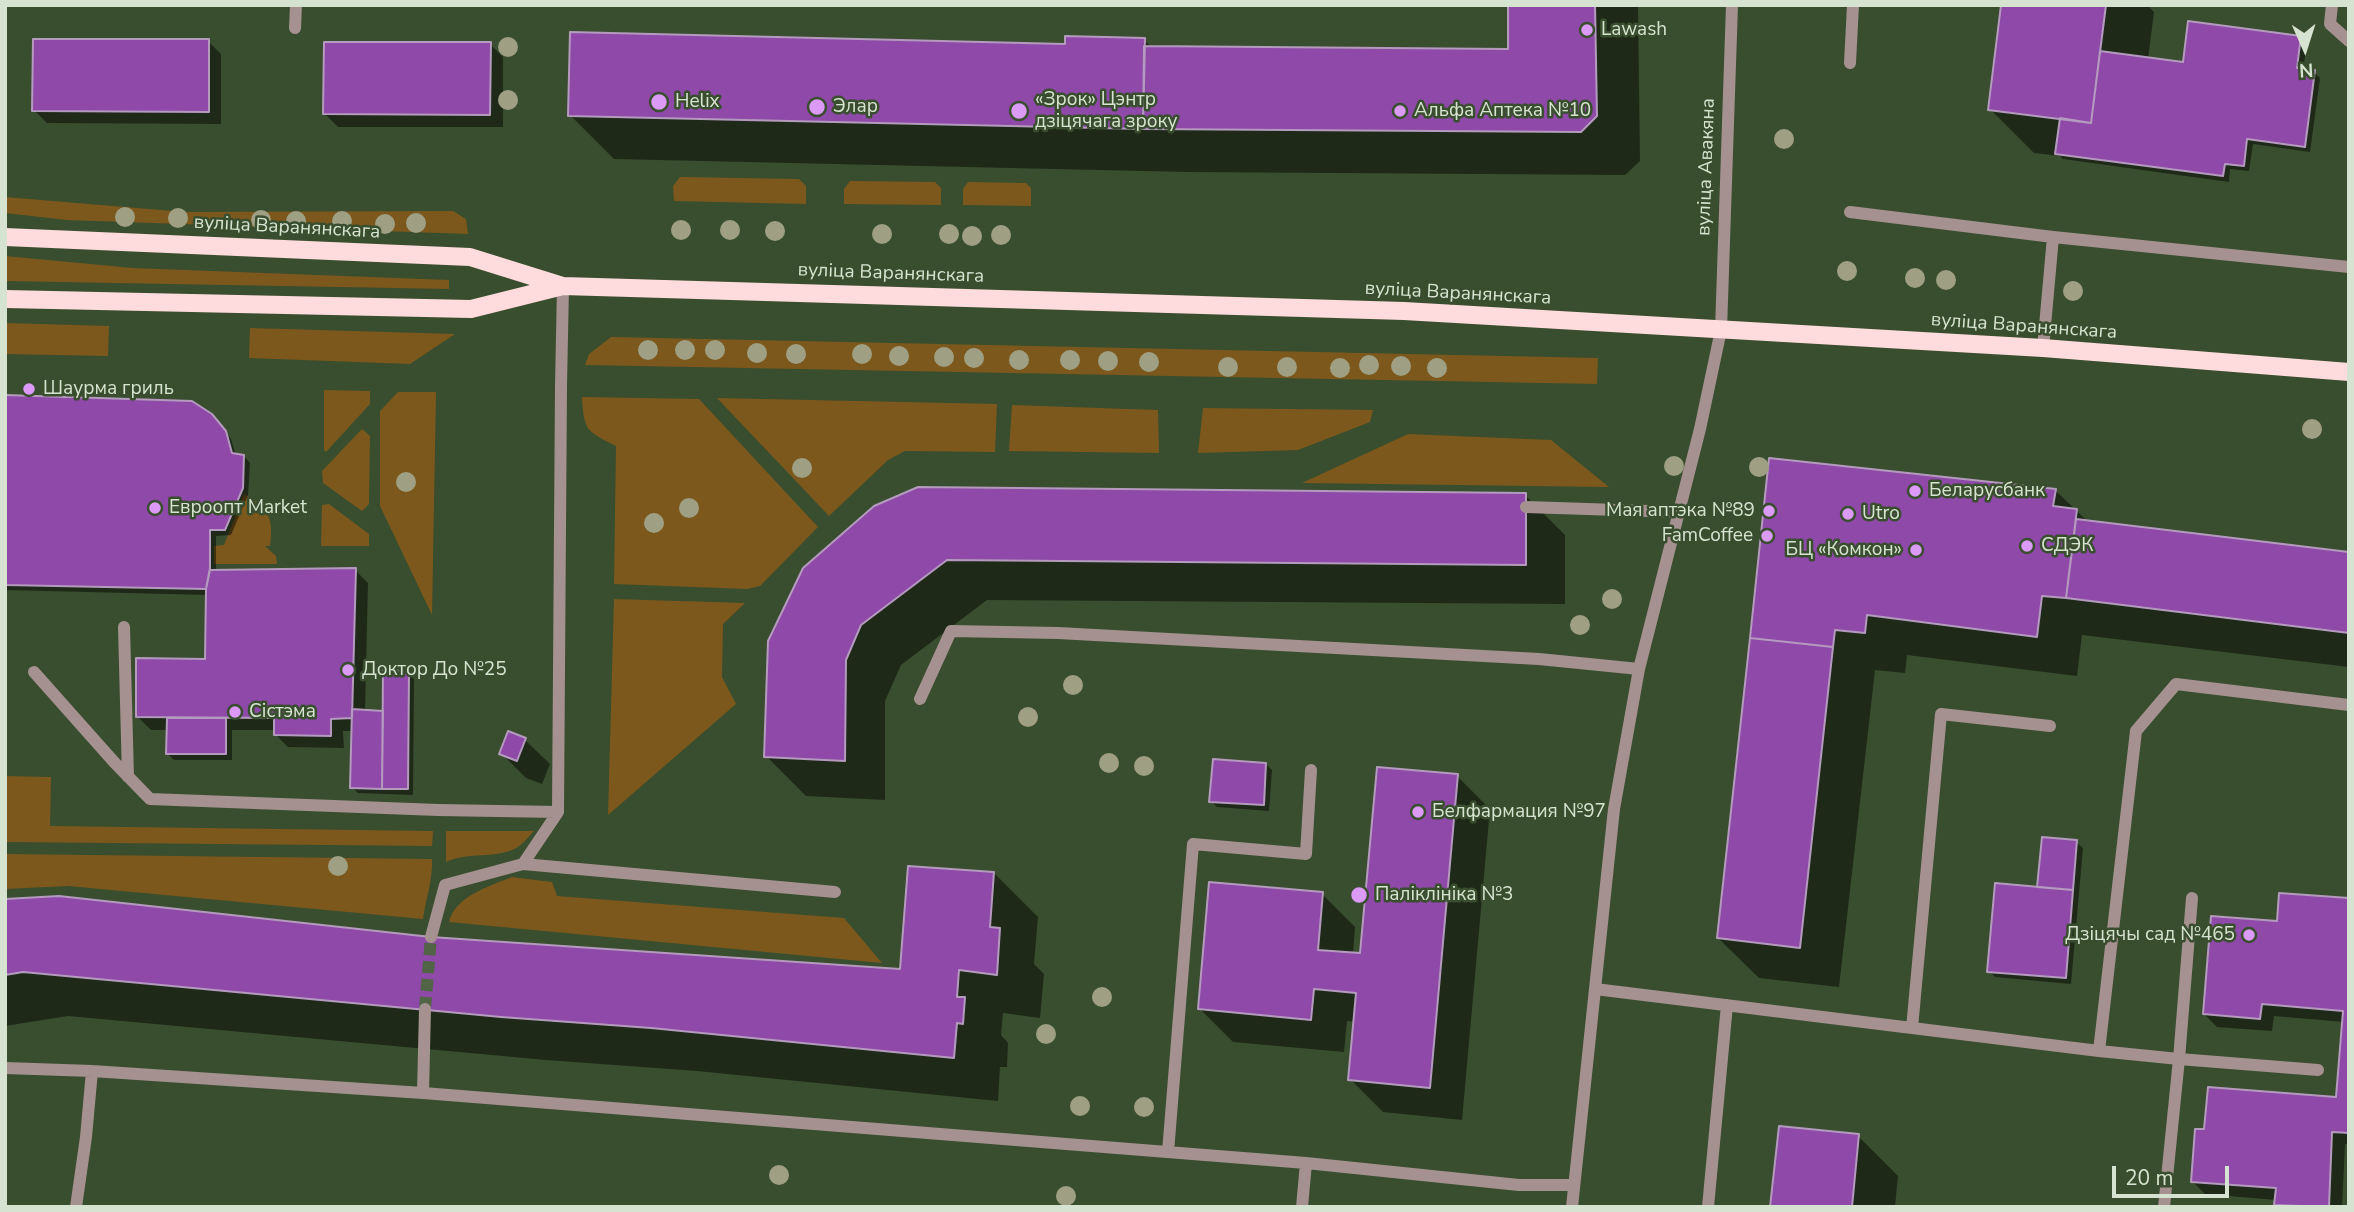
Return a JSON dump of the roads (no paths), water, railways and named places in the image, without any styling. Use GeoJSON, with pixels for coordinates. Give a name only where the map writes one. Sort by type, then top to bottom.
{"type":"FeatureCollection","features":[{"type":"Feature","properties":{"kind":"main road","name":"вуліца Варанянскага"},"geometry":{"type":"LineString","coordinates":[[5,237],[470,257],[564,286],[1404,311],[2043,348],[2349,372]]}},
{"type":"Feature","properties":{"kind":"main road","name":"вуліца Варанянскага"},"geometry":{"type":"LineString","coordinates":[[5,299],[471,309],[564,286]]}},
{"type":"Feature","properties":{"kind":"street"},"geometry":{"type":"LineString","coordinates":[[295,28],[296,5]]}},
{"type":"Feature","properties":{"kind":"street","name":"вуліца Авакяна"},"geometry":{"type":"LineString","coordinates":[[1572,1207],[1614,809],[1639,669],[1700,429],[1721,330],[1732,5]]}},
{"type":"Feature","properties":{"kind":"street"},"geometry":{"type":"LineString","coordinates":[[1850,62],[1853,5]]}},
{"type":"Feature","properties":{"kind":"street"},"geometry":{"type":"LineString","coordinates":[[2332,5],[2330,24],[2349,41]]}},
{"type":"Feature","properties":{"kind":"street"},"geometry":{"type":"LineString","coordinates":[[1850,212],[2053,237],[2349,267]]}},
{"type":"Feature","properties":{"kind":"street"},"geometry":{"type":"LineString","coordinates":[[2043,348],[2053,237]]}},
{"type":"Feature","properties":{"kind":"street"},"geometry":{"type":"LineString","coordinates":[[523,864],[558,812],[564,286]]}},
{"type":"Feature","properties":{"kind":"street"},"geometry":{"type":"LineString","coordinates":[[1526,507],[1679,512]]}},
{"type":"Feature","properties":{"kind":"street"},"geometry":{"type":"LineString","coordinates":[[124,627],[128,776]]}},
{"type":"Feature","properties":{"kind":"street"},"geometry":{"type":"LineString","coordinates":[[920,699],[951,631],[1058,633],[1539,659],[1639,669]]}},
{"type":"Feature","properties":{"kind":"street"},"geometry":{"type":"LineString","coordinates":[[34,672],[150,799],[558,812]]}},
{"type":"Feature","properties":{"kind":"street"},"geometry":{"type":"LineString","coordinates":[[2099,1051],[2136,731],[2176,684],[2349,705]]}},
{"type":"Feature","properties":{"kind":"street"},"geometry":{"type":"LineString","coordinates":[[1912,1028],[1941,714],[2050,726]]}},
{"type":"Feature","properties":{"kind":"street"},"geometry":{"type":"LineString","coordinates":[[1168,1152],[1193,844],[1306,854],[1311,770]]}},
{"type":"Feature","properties":{"kind":"street"},"geometry":{"type":"LineString","coordinates":[[432,937],[445,886],[523,864],[835,892]]}},
{"type":"Feature","properties":{"kind":"street"},"geometry":{"type":"LineString","coordinates":[[2164,1207],[2192,898]]}},
{"type":"Feature","properties":{"kind":"street"},"geometry":{"type":"LineString","coordinates":[[1595,989],[2099,1051],[2318,1070]]}},
{"type":"Feature","properties":{"kind":"street"},"geometry":{"type":"LineString","coordinates":[[1708,1207],[1727,1005]]}},
{"type":"Feature","properties":{"kind":"street"},"geometry":{"type":"LineString","coordinates":[[423,1093],[425,1009]]}},
{"type":"Feature","properties":{"kind":"street"},"geometry":{"type":"LineString","coordinates":[[5,1068],[92,1071],[423,1093],[1306,1163],[1519,1185],[1574,1185]]}},
{"type":"Feature","properties":{"kind":"street"},"geometry":{"type":"LineString","coordinates":[[76,1207],[92,1071]]}},
{"type":"Feature","properties":{"kind":"street"},"geometry":{"type":"LineString","coordinates":[[1302,1207],[1306,1163]]}},
{"type":"Feature","properties":{"kind":"tunnel"},"geometry":{"type":"LineString","coordinates":[[425,1009],[431,937]]}},
{"type":"Feature","properties":{"kind":"place","name":"Lawash"},"geometry":{"type":"Point","coordinates":[1587,30]}},
{"type":"Feature","properties":{"kind":"place","name":"Helix"},"geometry":{"type":"Point","coordinates":[659,102]}},
{"type":"Feature","properties":{"kind":"place","name":"Элар"},"geometry":{"type":"Point","coordinates":[817,107]}},
{"type":"Feature","properties":{"kind":"place","name":"«Зрок» Цэнтр дзіцячага зроку"},"geometry":{"type":"Point","coordinates":[1019,111]}},
{"type":"Feature","properties":{"kind":"place","name":"Альфа Аптека №10"},"geometry":{"type":"Point","coordinates":[1400,111]}},
{"type":"Feature","properties":{"kind":"place","name":"Шаурма гриль"},"geometry":{"type":"Point","coordinates":[29,389]}},
{"type":"Feature","properties":{"kind":"place","name":"Беларусбанк"},"geometry":{"type":"Point","coordinates":[1915,491]}},
{"type":"Feature","properties":{"kind":"place","name":"Евроопт Market"},"geometry":{"type":"Point","coordinates":[155,508]}},
{"type":"Feature","properties":{"kind":"place","name":"Мая аптэка №89"},"geometry":{"type":"Point","coordinates":[1769,511]}},
{"type":"Feature","properties":{"kind":"place","name":"Utro"},"geometry":{"type":"Point","coordinates":[1848,514]}},
{"type":"Feature","properties":{"kind":"place","name":"FamCoffee"},"geometry":{"type":"Point","coordinates":[1767,536]}},
{"type":"Feature","properties":{"kind":"place","name":"СДЭК"},"geometry":{"type":"Point","coordinates":[2027,546]}},
{"type":"Feature","properties":{"kind":"place","name":"БЦ «Комкон»"},"geometry":{"type":"Point","coordinates":[1916,550]}},
{"type":"Feature","properties":{"kind":"place","name":"Доктор До №25"},"geometry":{"type":"Point","coordinates":[348,670]}},
{"type":"Feature","properties":{"kind":"place","name":"Сістэма"},"geometry":{"type":"Point","coordinates":[235,712]}},
{"type":"Feature","properties":{"kind":"place","name":"Белфармация №97"},"geometry":{"type":"Point","coordinates":[1418,812]}},
{"type":"Feature","properties":{"kind":"place","name":"Паліклініка №3"},"geometry":{"type":"Point","coordinates":[1359,895]}},
{"type":"Feature","properties":{"kind":"place","name":"Дзіцячы сад №465"},"geometry":{"type":"Point","coordinates":[2249,935]}}]}
